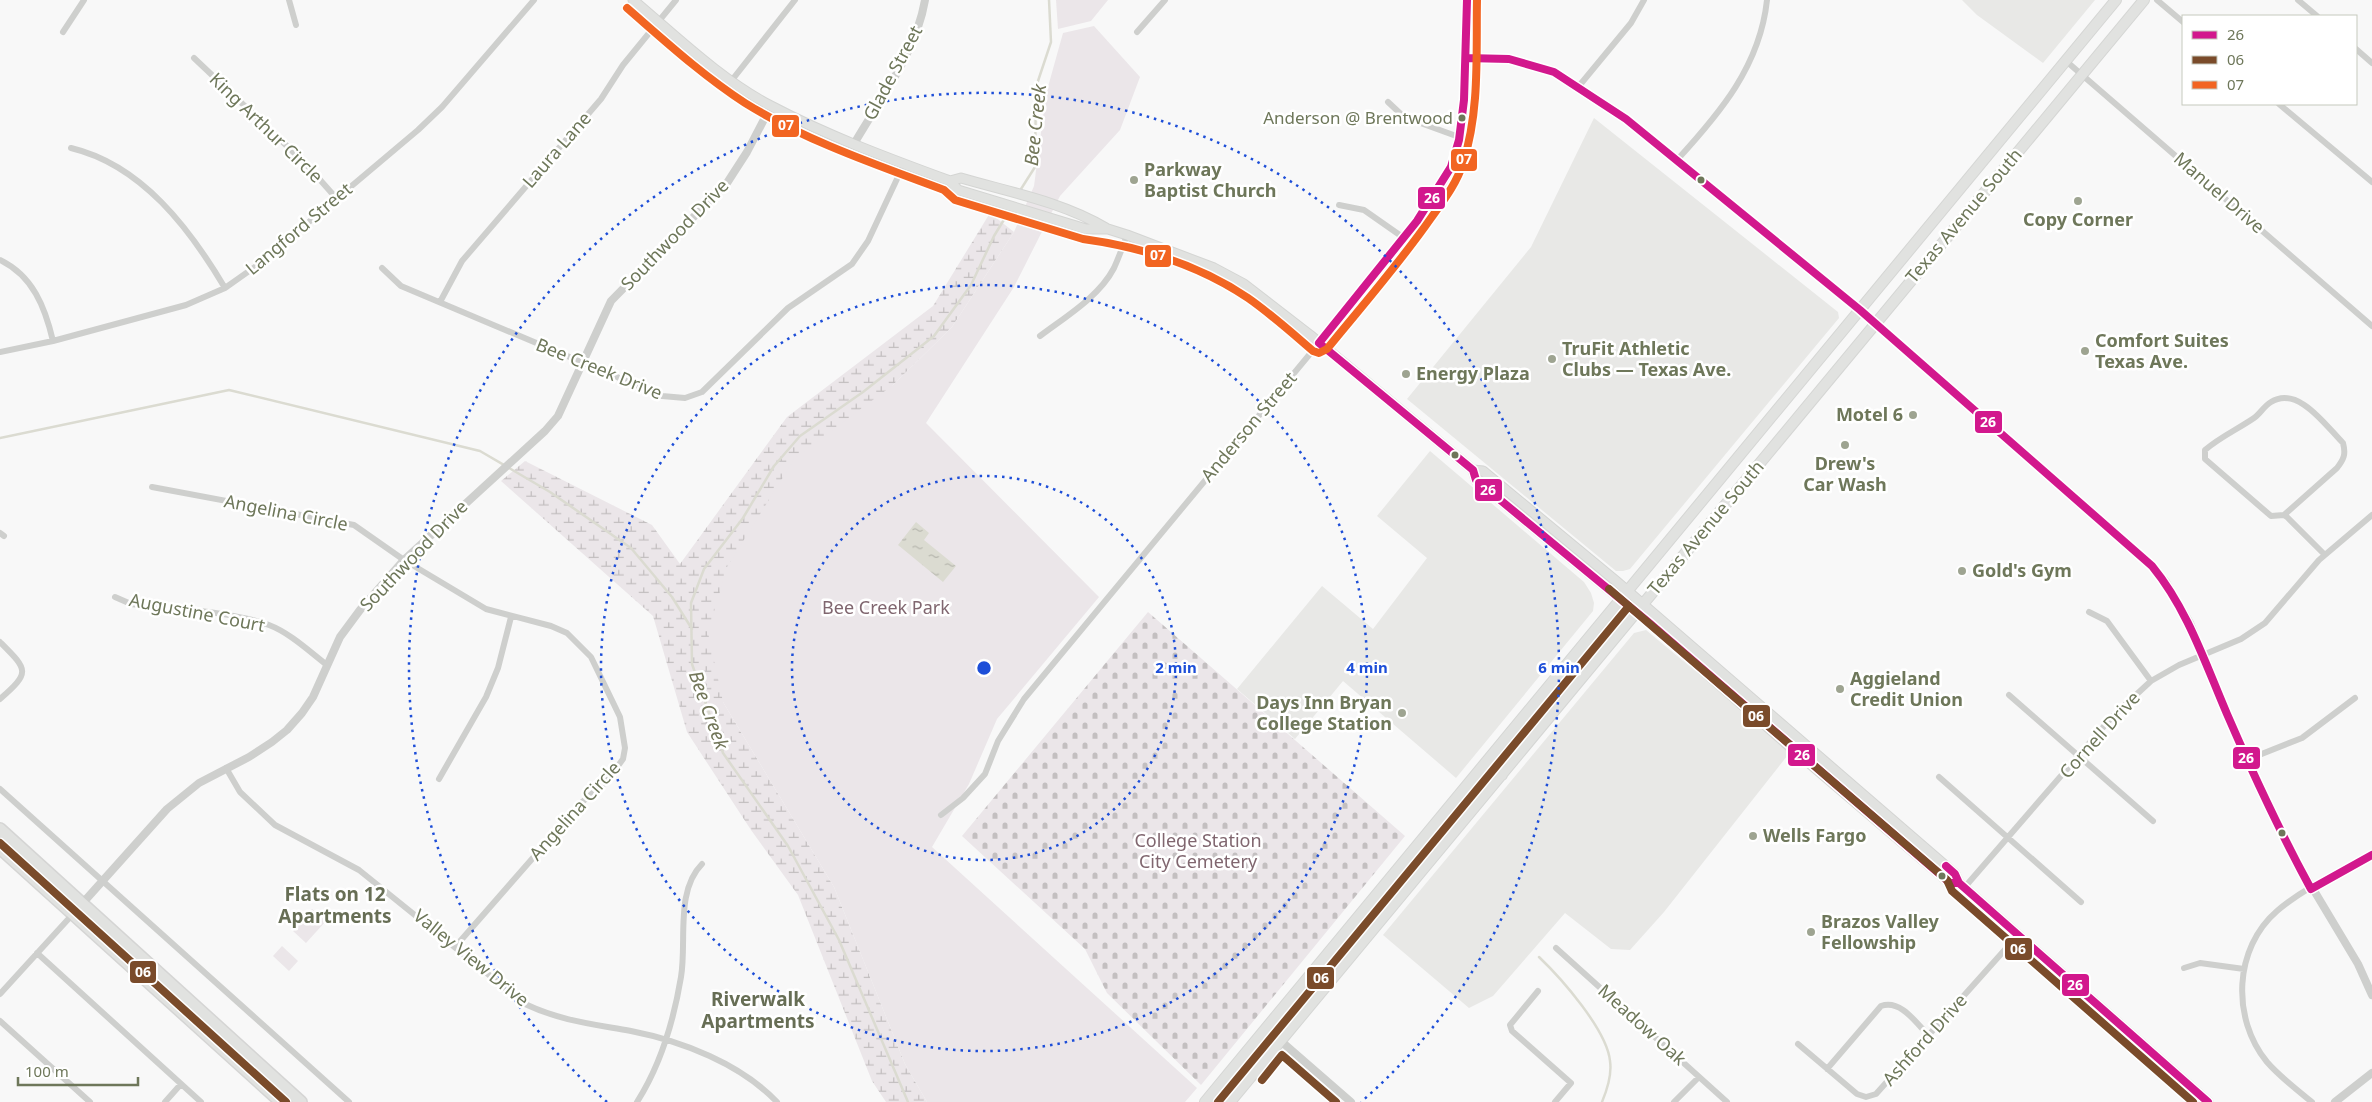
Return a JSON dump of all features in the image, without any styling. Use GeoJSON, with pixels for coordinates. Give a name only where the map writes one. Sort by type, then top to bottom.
{"type":"FeatureCollection","features":[{"type":"Feature","properties":{"kind":"highway"},"geometry":{"type":"LineString","coordinates":[[0,829],[301,1102]]}},
{"type":"Feature","properties":{"kind":"highway"},"geometry":{"type":"LineString","coordinates":[[0,848],[281,1102]]}},
{"type":"Feature","properties":{"kind":"main road"},"geometry":{"type":"LineString","coordinates":[[633,0],[732,80],[771,106],[854,144],[950,181],[958,190],[1086,229],[1108,230],[1127,235],[1214,268],[1244,284],[1319,342],[1472,470],[1476,480],[1621,600],[1640,608],[1759,703],[1955,874],[1962,886],[2208,1102]]}},
{"type":"Feature","properties":{"kind":"main road","name":"Texas Avenue South"},"geometry":{"type":"LineString","coordinates":[[1205,1102],[2116,0]]}},
{"type":"Feature","properties":{"kind":"main road","name":"Texas Avenue South"},"geometry":{"type":"LineString","coordinates":[[1230,1102],[2144,0]]}},
{"type":"Feature","properties":{"kind":"main road"},"geometry":{"type":"LineString","coordinates":[[1472,470],[1483,471],[1628,591],[1640,608],[1788,745],[1950,883],[1962,886]]}},
{"type":"Feature","properties":{"kind":"main road"},"geometry":{"type":"LineString","coordinates":[[1731,694],[1740,694],[1751,703],[1759,703]]}},
{"type":"Feature","properties":{"kind":"main road"},"geometry":{"type":"LineString","coordinates":[[1788,745],[1800,746],[1814,759],[1821,757]]}},
{"type":"Feature","properties":{"kind":"main road"},"geometry":{"type":"LineString","coordinates":[[1487,762],[1502,775]]}},
{"type":"Feature","properties":{"kind":"main road"},"geometry":{"type":"LineString","coordinates":[[1845,794],[1857,795],[1870,807],[1879,807]]}},
{"type":"Feature","properties":{"kind":"street"},"geometry":{"type":"LineString","coordinates":[[63,32],[84,0]]}},
{"type":"Feature","properties":{"kind":"street"},"geometry":{"type":"LineString","coordinates":[[289,0],[296,25]]}},
{"type":"Feature","properties":{"kind":"street","name":"Langford Street"},"geometry":{"type":"LineString","coordinates":[[0,352],[53,341],[186,305],[225,288],[258,264],[337,199],[442,107],[534,0]]}},
{"type":"Feature","properties":{"kind":"street","name":"Laura Lane"},"geometry":{"type":"LineString","coordinates":[[440,302],[462,261],[601,99],[623,65],[676,0]]}},
{"type":"Feature","properties":{"kind":"street"},"geometry":{"type":"LineString","coordinates":[[732,80],[795,0]]}},
{"type":"Feature","properties":{"kind":"street","name":"Glade Street"},"geometry":{"type":"LineString","coordinates":[[854,144],[912,44],[921,22],[925,0]]}},
{"type":"Feature","properties":{"kind":"street"},"geometry":{"type":"LineString","coordinates":[[1137,32],[1165,0]]}},
{"type":"Feature","properties":{"kind":"street","name":"Anderson Street"},"geometry":{"type":"LineString","coordinates":[[941,815],[963,798],[984,774],[998,741],[1024,699],[1404,238],[1444,181],[1453,161],[1459,137],[1466,58],[1467,0]]}},
{"type":"Feature","properties":{"kind":"street"},"geometry":{"type":"LineString","coordinates":[[1579,86],[1631,23],[1644,0]]}},
{"type":"Feature","properties":{"kind":"street"},"geometry":{"type":"LineString","coordinates":[[1677,160],[1722,110],[1746,69],[1765,26],[1767,0]]}},
{"type":"Feature","properties":{"kind":"street"},"geometry":{"type":"LineString","coordinates":[[2157,0],[2182,21]]}},
{"type":"Feature","properties":{"kind":"street"},"geometry":{"type":"LineString","coordinates":[[2298,0],[2316,15]]}},
{"type":"Feature","properties":{"kind":"street"},"geometry":{"type":"LineString","coordinates":[[2357,50],[2372,63]]}},
{"type":"Feature","properties":{"kind":"street","name":"King Arthur Circle"},"geometry":{"type":"LineString","coordinates":[[194,58],[306,164],[337,199]]}},
{"type":"Feature","properties":{"kind":"street"},"geometry":{"type":"LineString","coordinates":[[1466,58],[1498,58],[1529,64],[1554,72],[1579,86],[1626,119],[1860,310],[2152,566],[2178,601],[2288,847],[2358,964],[2372,995]]}},
{"type":"Feature","properties":{"kind":"street","name":"Manuel Drive"},"geometry":{"type":"LineString","coordinates":[[2066,61],[2372,326]]}},
{"type":"Feature","properties":{"kind":"street"},"geometry":{"type":"LineString","coordinates":[[1388,102],[1404,117],[1459,137]]}},
{"type":"Feature","properties":{"kind":"street"},"geometry":{"type":"LineString","coordinates":[[2280,105],[2372,182]]}},
{"type":"Feature","properties":{"kind":"street","name":"Southwood Drive"},"geometry":{"type":"LineString","coordinates":[[0,994],[167,809],[199,783],[257,752],[286,730],[302,713],[313,697],[340,637],[360,610],[404,560],[517,457],[558,416],[584,363],[610,301],[727,183],[747,152],[771,106]]}},
{"type":"Feature","properties":{"kind":"street"},"geometry":{"type":"LineString","coordinates":[[71,148],[88,152],[120,169],[172,211],[193,237],[225,288]]}},
{"type":"Feature","properties":{"kind":"street","name":"Bee Creek Drive"},"geometry":{"type":"LineString","coordinates":[[382,268],[401,286],[662,396],[685,398],[702,392],[788,308],[852,264],[868,241],[904,164]]}},
{"type":"Feature","properties":{"kind":"street"},"geometry":{"type":"LineString","coordinates":[[1339,205],[1364,210],[1404,238]]}},
{"type":"Feature","properties":{"kind":"street"},"geometry":{"type":"LineString","coordinates":[[1040,336],[1076,309],[1103,283],[1113,269],[1127,235]]}},
{"type":"Feature","properties":{"kind":"street"},"geometry":{"type":"LineString","coordinates":[[0,260],[9,264],[27,280],[38,296],[48,320],[53,341]]}},
{"type":"Feature","properties":{"kind":"street"},"geometry":{"type":"LineString","coordinates":[[2284,515],[2337,468],[2343,459],[2345,451],[2342,443],[2305,405],[2293,398],[2282,398],[2270,402],[2256,417],[2205,450],[2205,459],[2257,506],[2271,516],[2284,515],[2325,556]]}},
{"type":"Feature","properties":{"kind":"street","name":"Angelina Circle"},"geometry":{"type":"LineString","coordinates":[[152,487],[354,525],[404,560],[486,609],[510,617],[551,626],[567,633],[592,657],[620,716],[625,748],[617,769],[607,781],[581,803],[455,946]]}},
{"type":"Feature","properties":{"kind":"street","name":"Cornell Drive"},"geometry":{"type":"LineString","coordinates":[[1962,886],[2008,838],[2112,717],[2151,681],[2179,665],[2241,639],[2265,622],[2325,556],[2372,515]]}},
{"type":"Feature","properties":{"kind":"street","name":"Augustine Court"},"geometry":{"type":"LineString","coordinates":[[115,597],[131,604],[247,619],[270,626],[289,636],[327,665]]}},
{"type":"Feature","properties":{"kind":"street"},"geometry":{"type":"LineString","coordinates":[[2089,612],[2107,621],[2151,681]]}},
{"type":"Feature","properties":{"kind":"street"},"geometry":{"type":"LineString","coordinates":[[439,779],[486,698],[498,668],[510,617]]}},
{"type":"Feature","properties":{"kind":"street"},"geometry":{"type":"LineString","coordinates":[[0,642],[17,659],[23,671],[21,678],[0,699]]}},
{"type":"Feature","properties":{"kind":"street"},"geometry":{"type":"LineString","coordinates":[[2009,695],[2153,821]]}},
{"type":"Feature","properties":{"kind":"street"},"geometry":{"type":"LineString","coordinates":[[2249,760],[2302,738],[2355,698]]}},
{"type":"Feature","properties":{"kind":"street","name":"Valley View Drive"},"geometry":{"type":"LineString","coordinates":[[226,768],[240,792],[275,825],[359,870],[525,1004],[544,1013],[572,1022],[665,1040],[693,1049],[742,1075],[777,1102]]}},
{"type":"Feature","properties":{"kind":"street"},"geometry":{"type":"LineString","coordinates":[[1939,778],[2081,902]]}},
{"type":"Feature","properties":{"kind":"street"},"geometry":{"type":"LineString","coordinates":[[0,789],[349,1102]]}},
{"type":"Feature","properties":{"kind":"street"},"geometry":{"type":"LineString","coordinates":[[2312,1102],[2288,1083],[2267,1062],[2257,1047],[2243,1008],[2241,990],[2244,969],[2251,945],[2276,912],[2311,888],[2372,855]]}},
{"type":"Feature","properties":{"kind":"street"},"geometry":{"type":"LineString","coordinates":[[637,1102],[658,1060],[665,1040],[682,975],[686,898],[694,872],[702,864]]}},
{"type":"Feature","properties":{"kind":"street","name":"Ashford Drive"},"geometry":{"type":"LineString","coordinates":[[1798,1044],[1857,1094],[1866,1097],[1876,1094],[2018,935]]}},
{"type":"Feature","properties":{"kind":"street","name":"Meadow Oak"},"geometry":{"type":"LineString","coordinates":[[1556,948],[1727,1102]]}},
{"type":"Feature","properties":{"kind":"street"},"geometry":{"type":"LineString","coordinates":[[37,954],[201,1102]]}},
{"type":"Feature","properties":{"kind":"street"},"geometry":{"type":"LineString","coordinates":[[2184,968],[2200,963],[2244,969]]}},
{"type":"Feature","properties":{"kind":"street"},"geometry":{"type":"LineString","coordinates":[[1538,991],[1510,1025],[1512,1031],[1571,1083],[1555,1102]]}},
{"type":"Feature","properties":{"kind":"street"},"geometry":{"type":"LineString","coordinates":[[1826,1069],[1881,1006],[1889,1003],[1898,1006],[1929,1036]]}},
{"type":"Feature","properties":{"kind":"street"},"geometry":{"type":"LineString","coordinates":[[0,1021],[90,1102]]}},
{"type":"Feature","properties":{"kind":"street"},"geometry":{"type":"LineString","coordinates":[[1267,1029],[1351,1102]]}},
{"type":"Feature","properties":{"kind":"street"},"geometry":{"type":"LineString","coordinates":[[2335,1102],[2372,1073]]}},
{"type":"Feature","properties":{"kind":"street"},"geometry":{"type":"LineString","coordinates":[[1674,1102],[1699,1077]]}},
{"type":"Feature","properties":{"kind":"street"},"geometry":{"type":"LineString","coordinates":[[165,1102],[181,1084]]}},
{"type":"Feature","properties":{"kind":"shaded area"},"geometry":{"type":"Polygon","coordinates":[[[1962,0],[2095,0],[2043,63],[1977,15],[1962,0]]]}},
{"type":"Feature","properties":{"kind":"shaded area"},"geometry":{"type":"Polygon","coordinates":[[[1594,118],[1838,312],[1839,318],[1630,569],[1623,571],[1616,571],[1407,399],[1531,247],[1594,118]]]}},
{"type":"Feature","properties":{"kind":"shaded area"},"geometry":{"type":"Polygon","coordinates":[[[1430,451],[1584,582],[1591,593],[1594,603],[1593,611],[1456,778],[1343,681],[1295,739],[1237,689],[1322,586],[1373,629],[1427,558],[1377,516],[1430,451]]]}},
{"type":"Feature","properties":{"kind":"shaded area"},"geometry":{"type":"Polygon","coordinates":[[[1646,630],[1791,751],[1664,912],[1630,950],[1611,949],[1565,913],[1493,996],[1469,1008],[1383,935],[1634,633],[1646,630]]]}},
{"type":"Feature","properties":{"kind":"green space"},"geometry":{"type":"Polygon","coordinates":[[[1056,0],[1108,0],[1091,21],[1058,29],[1056,0]]]}},
{"type":"Feature","properties":{"kind":"green space","name":"Bee Creek Park"},"geometry":{"type":"Polygon","coordinates":[[[1094,26],[1140,77],[1120,130],[1060,196],[1014,287],[926,423],[1099,597],[997,719],[969,784],[932,847],[1197,1088],[1185,1102],[927,1102],[905,1064],[834,887],[723,702],[708,633],[727,567],[795,458],[893,385],[952,327],[1014,232],[1034,186],[1046,94],[1063,33],[1094,26]]]}},
{"type":"Feature","properties":{"kind":"green space"},"geometry":{"type":"Polygon","coordinates":[[[990,213],[1014,232],[952,327],[893,385],[723,702],[834,887],[905,1064],[927,1102],[886,1102],[872,1081],[798,895],[751,830],[687,732],[653,616],[501,481],[525,461],[652,525],[680,564],[787,417],[933,306],[990,213]]]}},
{"type":"Feature","properties":{"kind":"green space","name":"College Station City Cemetery"},"geometry":{"type":"Polygon","coordinates":[[[1148,612],[1405,836],[1201,1085],[1107,993],[1085,949],[962,836],[1148,612]]]}},
{"type":"Feature","properties":{"kind":"green space"},"geometry":{"type":"Polygon","coordinates":[[[312,909],[326,921],[306,943],[293,931],[312,909]]]}},
{"type":"Feature","properties":{"kind":"green space"},"geometry":{"type":"Polygon","coordinates":[[[282,946],[298,961],[289,971],[273,956],[282,946]]]}},
{"type":"Feature","properties":{"kind":"water"},"geometry":{"type":"Polygon","coordinates":[[[916,522],[929,533],[924,540],[956,566],[943,582],[898,545],[916,522]]]}},
{"type":"Feature","properties":{"kind":"waterway","name":"Bee Creek"},"geometry":{"type":"LineString","coordinates":[[1021,189],[1035,167],[1036,87],[1051,42],[1049,0]]}},
{"type":"Feature","properties":{"kind":"waterway","name":"Bee Creek"},"geometry":{"type":"LineString","coordinates":[[908,1102],[839,940],[788,846],[723,753],[692,664],[691,603],[704,569],[743,518],[774,466],[800,436],[863,392],[934,336],[971,285],[994,236],[1008,213]]}},
{"type":"Feature","properties":{"kind":"waterway"},"geometry":{"type":"LineString","coordinates":[[0,438],[229,390],[480,451],[550,492],[631,548],[672,597],[692,629]]}},
{"type":"Feature","properties":{"kind":"waterway"},"geometry":{"type":"LineString","coordinates":[[1539,957],[1582,1005],[1607,1048],[1610,1071],[1602,1102]]}},
{"type":"Feature","properties":{"kind":"transit line","name":"26"},"geometry":{"type":"LineString","coordinates":[[1467,0],[1464,100],[1459,140],[1451,167],[1417,221],[1319,343],[1473,470],[1476,480],[1647,621],[1950,883],[1959,883]]}},
{"type":"Feature","properties":{"kind":"transit line","name":"07"},"geometry":{"type":"LineString","coordinates":[[627,8],[714,81],[745,103],[792,129],[817,141],[944,190],[955,200],[1083,239],[1148,252],[1190,267],[1229,286],[1248,298],[1313,351],[1319,353],[1327,349],[1406,252],[1445,198],[1460,170],[1468,143],[1475,103],[1477,0]]}},
{"type":"Feature","properties":{"kind":"transit line","name":"26"},"geometry":{"type":"LineString","coordinates":[[1466,58],[1509,59],[1554,72],[1626,119],[1860,310],[2152,566],[2165,583],[2186,619],[2257,781],[2311,889],[2372,855]]}},
{"type":"Feature","properties":{"kind":"transit line","name":"06"},"geometry":{"type":"LineString","coordinates":[[1609,589],[1947,880],[1952,891],[2193,1102]]}},
{"type":"Feature","properties":{"kind":"transit line","name":"06"},"geometry":{"type":"LineString","coordinates":[[1218,1102],[1629,606]]}},
{"type":"Feature","properties":{"kind":"transit line","name":"06"},"geometry":{"type":"LineString","coordinates":[[0,843],[286,1102]]}},
{"type":"Feature","properties":{"kind":"transit line","name":"26"},"geometry":{"type":"LineString","coordinates":[[1946,866],[1955,874],[1959,883],[2208,1102]]}},
{"type":"Feature","properties":{"kind":"transit line","name":"06"},"geometry":{"type":"LineString","coordinates":[[1262,1080],[1282,1055],[1336,1102]]}},
{"type":"Feature","properties":{"kind":"place","name":"Anderson @ Brentwood"},"geometry":{"type":"Point","coordinates":[1462,118]}},
{"type":"Feature","properties":{"kind":"place","name":"Parkway Baptist Church"},"geometry":{"type":"Point","coordinates":[1134,180]}},
{"type":"Feature","properties":{"kind":"place","name":"Copy Corner"},"geometry":{"type":"Point","coordinates":[2078,201]}},
{"type":"Feature","properties":{"kind":"place","name":"Comfort Suites Texas Ave."},"geometry":{"type":"Point","coordinates":[2085,351]}},
{"type":"Feature","properties":{"kind":"place","name":"TruFit Athletic Clubs — Texas Ave."},"geometry":{"type":"Point","coordinates":[1552,359]}},
{"type":"Feature","properties":{"kind":"place","name":"Energy Plaza"},"geometry":{"type":"Point","coordinates":[1406,374]}},
{"type":"Feature","properties":{"kind":"place","name":"Motel 6"},"geometry":{"type":"Point","coordinates":[1913,415]}},
{"type":"Feature","properties":{"kind":"place","name":"Drew's Car Wash"},"geometry":{"type":"Point","coordinates":[1845,445]}},
{"type":"Feature","properties":{"kind":"place","name":"Gold's Gym"},"geometry":{"type":"Point","coordinates":[1962,571]}},
{"type":"Feature","properties":{"kind":"place","name":"Aggieland Credit Union"},"geometry":{"type":"Point","coordinates":[1840,689]}},
{"type":"Feature","properties":{"kind":"place","name":"Days Inn Bryan College Station"},"geometry":{"type":"Point","coordinates":[1402,713]}},
{"type":"Feature","properties":{"kind":"place","name":"Wells Fargo"},"geometry":{"type":"Point","coordinates":[1753,836]}},
{"type":"Feature","properties":{"kind":"place","name":"Brazos Valley Fellowship"},"geometry":{"type":"Point","coordinates":[1811,932]}},
{"type":"Feature","properties":{"kind":"district","name":"Flats on 12 Apartments"},"geometry":{"type":"Point","coordinates":[335,905]}},
{"type":"Feature","properties":{"kind":"district","name":"Riverwalk Apartments"},"geometry":{"type":"Point","coordinates":[758,1010]}}]}
